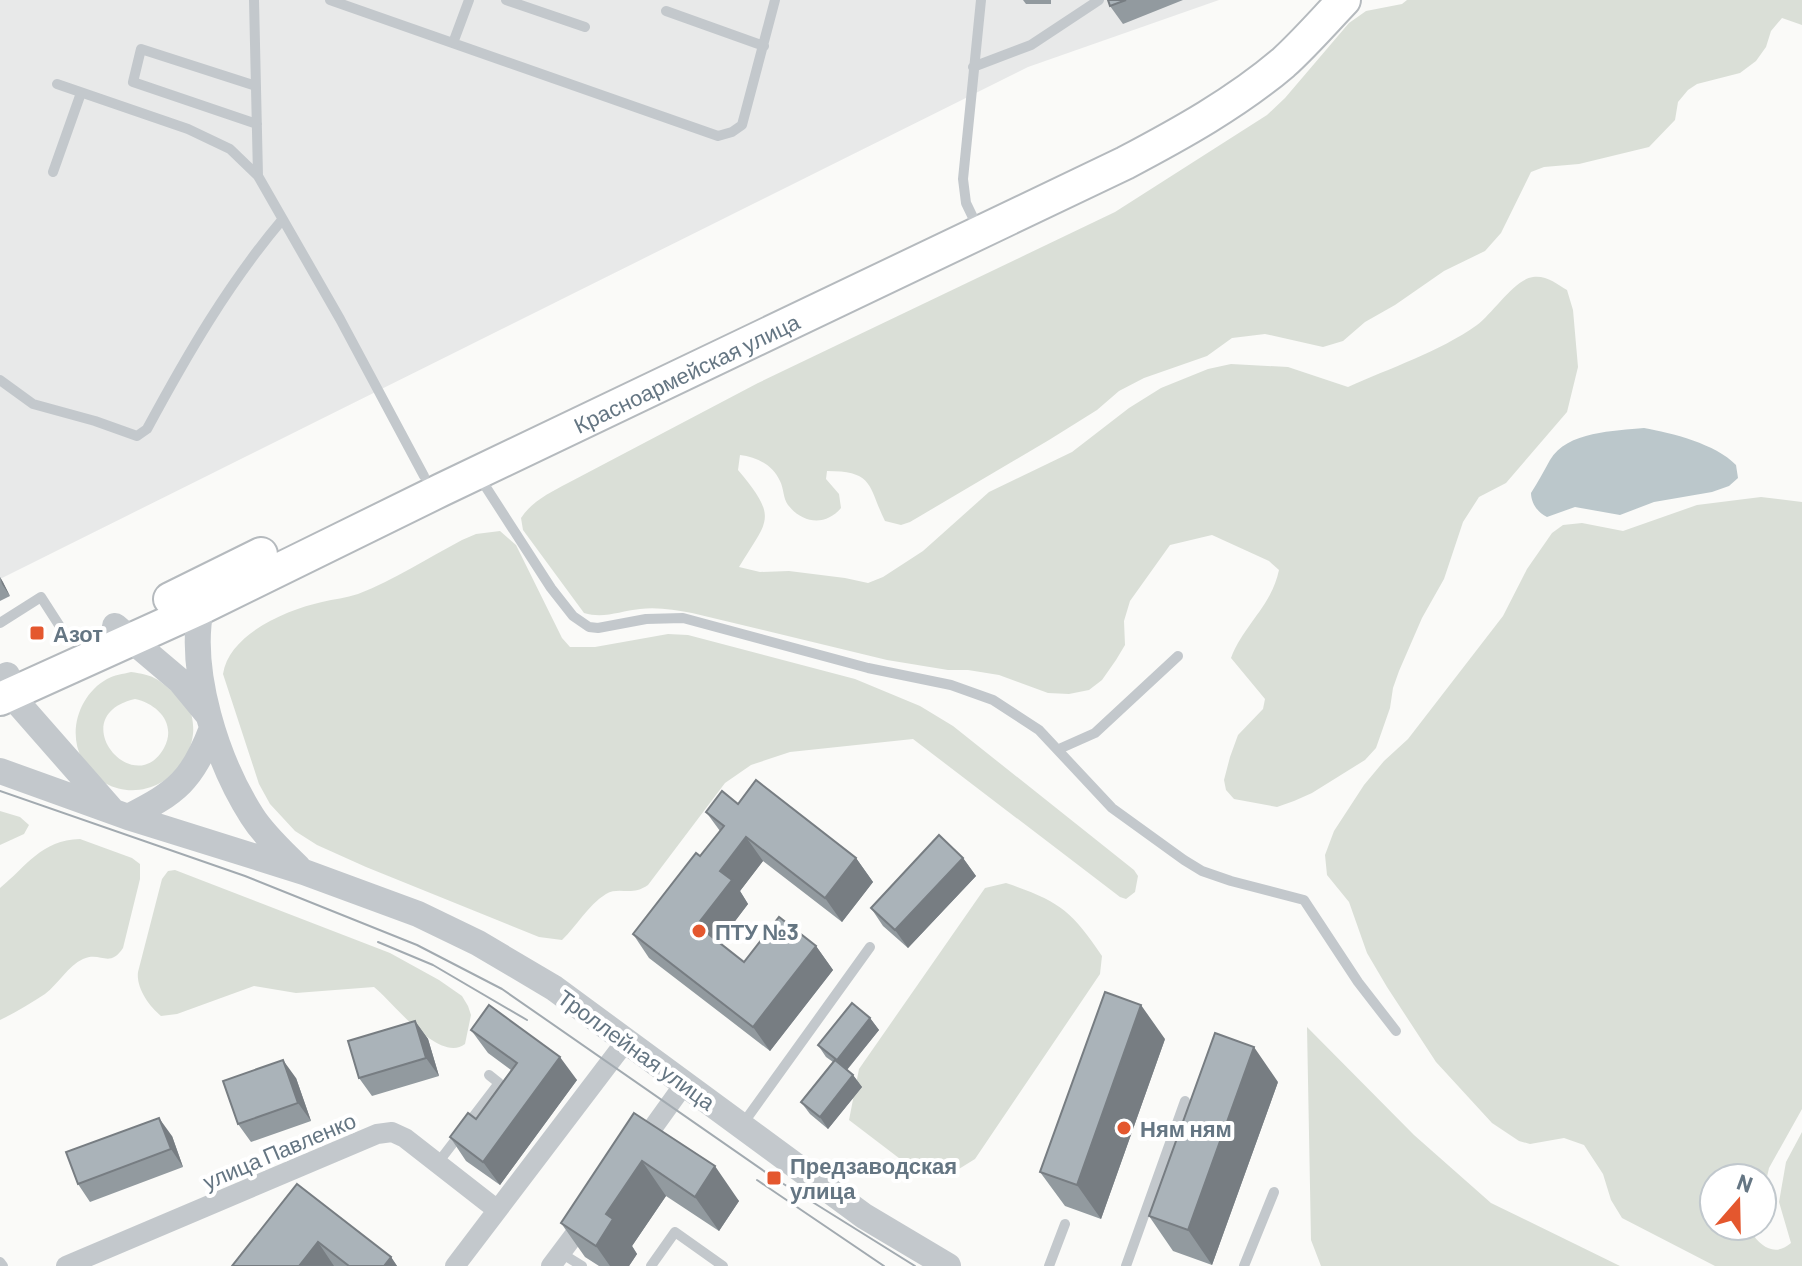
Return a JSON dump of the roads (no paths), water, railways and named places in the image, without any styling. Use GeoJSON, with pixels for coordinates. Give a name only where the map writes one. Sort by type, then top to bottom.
{"type":"FeatureCollection","features":[{"type":"Feature","properties":{"kind":"main road","name":"Красноармейская улица"},"geometry":{"type":"LineString","coordinates":[[122,633],[201,608],[432,479],[477,473],[975,224],[1177,114],[1240,72],[1318,0]]}},
{"type":"Feature","properties":{"kind":"main road","name":"Красноармейская улица"},"geometry":{"type":"LineString","coordinates":[[122,633],[432,479],[975,224],[1125,163],[1185,131],[1283,62],[1344,0]]}},
{"type":"Feature","properties":{"kind":"main road"},"geometry":{"type":"LineString","coordinates":[[4,686],[122,633]]}},
{"type":"Feature","properties":{"kind":"street"},"geometry":{"type":"LineString","coordinates":[[201,608],[197,640],[210,721],[239,793],[253,818],[272,842],[304,872]]}},
{"type":"Feature","properties":{"kind":"street"},"geometry":{"type":"LineString","coordinates":[[122,633],[180,681],[210,721]]}},
{"type":"Feature","properties":{"kind":"street"},"geometry":{"type":"LineString","coordinates":[[4,686],[120,814],[172,793],[190,776],[201,756],[210,721]]}},
{"type":"Feature","properties":{"kind":"street","name":"Троллейная улица"},"geometry":{"type":"LineString","coordinates":[[0,771],[120,814],[304,872],[418,914],[478,943],[554,988],[864,1216],[948,1266]]}},
{"type":"Feature","properties":{"kind":"street"},"geometry":{"type":"LineString","coordinates":[[455,1266],[626,1041]]}},
{"type":"Feature","properties":{"kind":"street"},"geometry":{"type":"LineString","coordinates":[[626,1165],[685,1083]]}},
{"type":"Feature","properties":{"kind":"street","name":"улица Павленко"},"geometry":{"type":"LineString","coordinates":[[66,1266],[377,1134],[392,1132],[405,1138],[496,1209]]}},
{"type":"Feature","properties":{"kind":"street"},"geometry":{"type":"LineString","coordinates":[[556,1260],[598,1203]]}},
{"type":"Feature","properties":{"kind":"lane"},"geometry":{"type":"LineString","coordinates":[[254,0],[258,176]]}},
{"type":"Feature","properties":{"kind":"lane"},"geometry":{"type":"LineString","coordinates":[[330,0],[718,136],[742,125],[775,0]]}},
{"type":"Feature","properties":{"kind":"lane"},"geometry":{"type":"LineString","coordinates":[[453,43],[469,0]]}},
{"type":"Feature","properties":{"kind":"lane"},"geometry":{"type":"LineString","coordinates":[[506,0],[585,27]]}},
{"type":"Feature","properties":{"kind":"lane"},"geometry":{"type":"LineString","coordinates":[[975,224],[966,203],[963,179],[981,0]]}},
{"type":"Feature","properties":{"kind":"lane"},"geometry":{"type":"LineString","coordinates":[[973,67],[1031,45],[1099,0]]}},
{"type":"Feature","properties":{"kind":"lane"},"geometry":{"type":"LineString","coordinates":[[666,11],[764,46]]}},
{"type":"Feature","properties":{"kind":"lane"},"geometry":{"type":"LineString","coordinates":[[256,86],[141,49],[133,82],[257,124]]}},
{"type":"Feature","properties":{"kind":"lane"},"geometry":{"type":"LineString","coordinates":[[57,84],[188,129],[230,149],[258,176],[432,479]]}},
{"type":"Feature","properties":{"kind":"lane"},"geometry":{"type":"LineString","coordinates":[[53,172],[81,93]]}},
{"type":"Feature","properties":{"kind":"lane"},"geometry":{"type":"LineString","coordinates":[[0,380],[33,404],[137,436],[147,429],[191,346],[243,267],[282,220]]}},
{"type":"Feature","properties":{"kind":"lane"},"geometry":{"type":"LineString","coordinates":[[477,473],[551,588],[573,616],[589,627],[663,617],[683,618],[868,668],[951,685],[993,700],[1013,711],[1059,749],[1112,808],[1184,860],[1202,871],[1231,881],[1304,900],[1358,982],[1396,1031]]}},
{"type":"Feature","properties":{"kind":"lane"},"geometry":{"type":"LineString","coordinates":[[0,623],[41,597],[59,625]]}},
{"type":"Feature","properties":{"kind":"lane"},"geometry":{"type":"LineString","coordinates":[[1059,749],[1095,733],[1178,656]]}},
{"type":"Feature","properties":{"kind":"lane"},"geometry":{"type":"LineString","coordinates":[[742,1125],[870,947]]}},
{"type":"Feature","properties":{"kind":"lane"},"geometry":{"type":"LineString","coordinates":[[437,1164],[499,1083],[489,1075]]}},
{"type":"Feature","properties":{"kind":"lane"},"geometry":{"type":"LineString","coordinates":[[1126,1266],[1185,1101]]}},
{"type":"Feature","properties":{"kind":"lane"},"geometry":{"type":"LineString","coordinates":[[1244,1266],[1274,1192]]}},
{"type":"Feature","properties":{"kind":"lane"},"geometry":{"type":"LineString","coordinates":[[1049,1266],[1065,1224]]}},
{"type":"Feature","properties":{"kind":"lane"},"geometry":{"type":"LineString","coordinates":[[651,1266],[675,1232],[723,1266]]}},
{"type":"Feature","properties":{"kind":"lane"},"geometry":{"type":"LineString","coordinates":[[556,1260],[582,1266]]}},
{"type":"Feature","properties":{"kind":"tram line"},"geometry":{"type":"LineString","coordinates":[[0,791],[245,876],[417,945],[502,989],[774,1178],[915,1266]]}},
{"type":"Feature","properties":{"kind":"tram line"},"geometry":{"type":"LineString","coordinates":[[378,942],[433,965],[527,1020]]}},
{"type":"Feature","properties":{"kind":"tram line"},"geometry":{"type":"LineString","coordinates":[[757,1180],[884,1266]]}},
{"type":"Feature","properties":{"kind":"place","name":"Азот"},"geometry":{"type":"Point","coordinates":[37,633]}},
{"type":"Feature","properties":{"kind":"place","name":"ПТУ №3"},"geometry":{"type":"Point","coordinates":[699,931]}},
{"type":"Feature","properties":{"kind":"place","name":"Ням ням"},"geometry":{"type":"Point","coordinates":[1124,1128]}},
{"type":"Feature","properties":{"kind":"place","name":"Предзаводская улица"},"geometry":{"type":"Point","coordinates":[774,1178]}}]}
